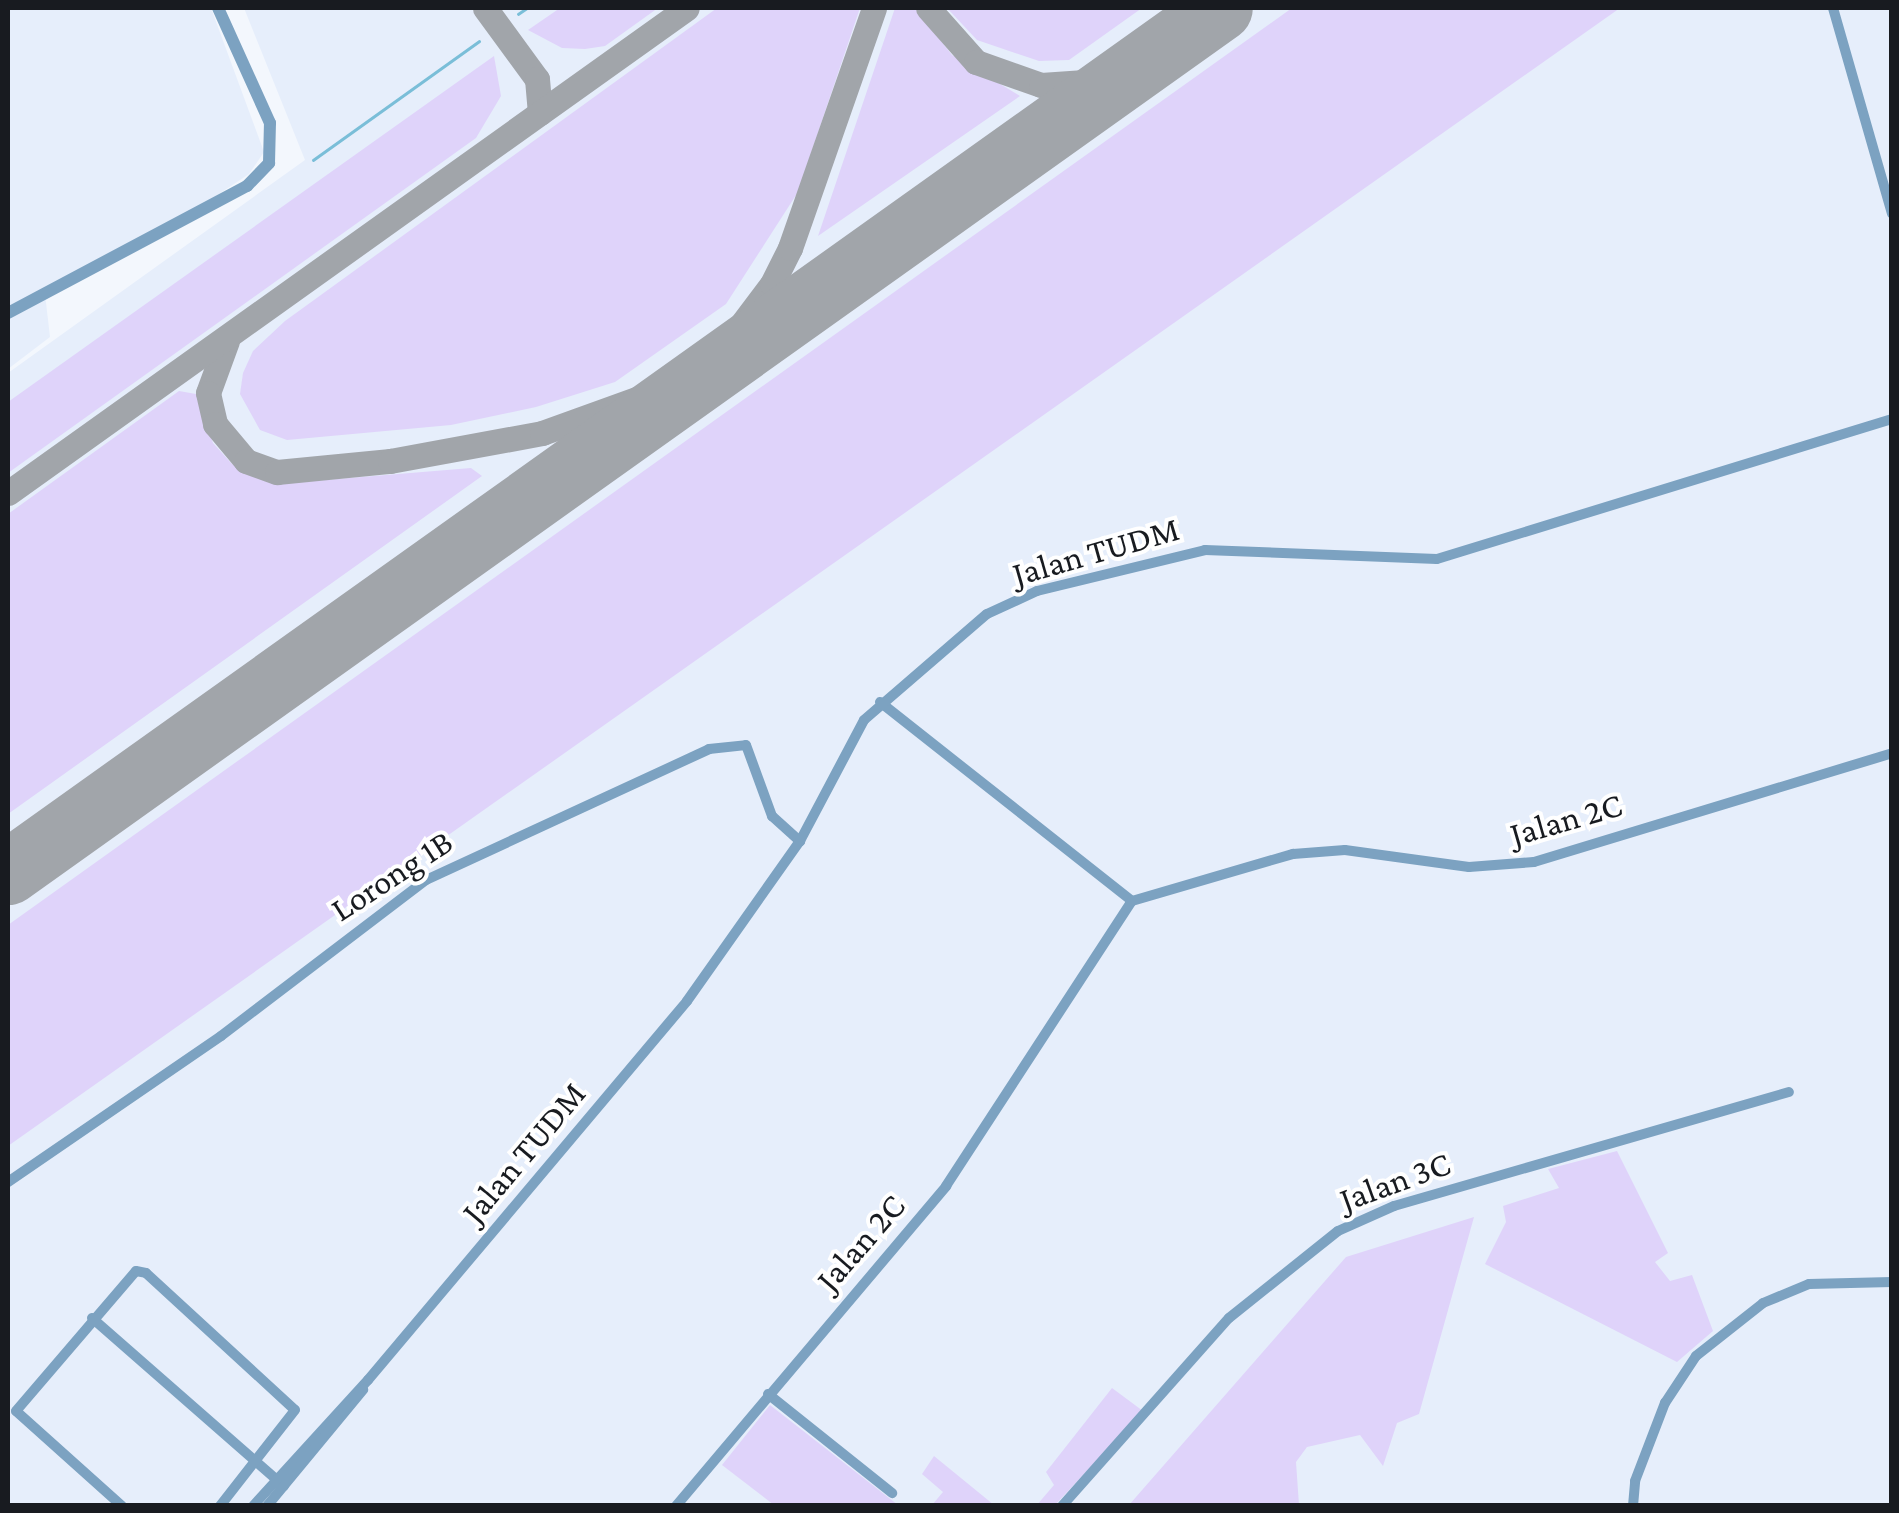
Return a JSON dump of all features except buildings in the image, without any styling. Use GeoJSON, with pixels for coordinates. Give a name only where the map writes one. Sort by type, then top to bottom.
{"type":"FeatureCollection","features":[{"type":"Feature","properties":{"kind":"street"},"geometry":{"type":"LineString","coordinates":[[1832,8],[1892,214]]}},
{"type":"Feature","properties":{"kind":"street"},"geometry":{"type":"LineString","coordinates":[[8,313],[247,186],[268,163],[270,123],[220,11]]}},
{"type":"Feature","properties":{"kind":"street","name":"Jalan TUDM"},"geometry":{"type":"LineString","coordinates":[[253,1506],[280,1482],[368,1380],[686,1001],[800,841],[864,720],[880,702],[987,614],[1123,566],[1227,548],[1360,560],[1438,559],[1892,419]]}},
{"type":"Feature","properties":{"kind":"street"},"geometry":{"type":"LineString","coordinates":[[880,702],[1132,900]]}},
{"type":"Feature","properties":{"kind":"street","name":"Lorong 1B"},"geometry":{"type":"LineString","coordinates":[[8,1182],[221,1036],[426,880],[709,749],[733,744],[750,749],[772,816],[800,841]]}},
{"type":"Feature","properties":{"kind":"street","name":"Jalan 2C"},"geometry":{"type":"LineString","coordinates":[[676,1506],[946,1186],[1132,900],[1293,854],[1345,850],[1469,868],[1534,862],[1892,753]]}},
{"type":"Feature","properties":{"kind":"street","name":"Jalan 3C"},"geometry":{"type":"LineString","coordinates":[[1062,1506],[1229,1318],[1338,1231],[1394,1206],[1789,1092]]}},
{"type":"Feature","properties":{"kind":"street"},"geometry":{"type":"LineString","coordinates":[[122,1506],[18,1415],[17,1406],[130,1274],[146,1273],[295,1410],[220,1506]]}},
{"type":"Feature","properties":{"kind":"street"},"geometry":{"type":"LineString","coordinates":[[1633,1506],[1635,1482],[1665,1403],[1696,1356],[1763,1303],[1808,1284],[1892,1282]]}},
{"type":"Feature","properties":{"kind":"street"},"geometry":{"type":"LineString","coordinates":[[92,1318],[280,1482]]}},
{"type":"Feature","properties":{"kind":"street"},"geometry":{"type":"LineString","coordinates":[[768,1394],[892,1493]]}},
{"type":"Feature","properties":{"kind":"street","name":"Jalan TUDM"},"geometry":{"type":"LineString","coordinates":[[268,1506],[280,1482]]}},
{"type":"Feature","properties":{"kind":"shaded area"},"geometry":{"type":"Polygon","coordinates":[[[8,8],[211,8],[264,152],[249,174],[142,245],[45,294],[50,337],[8,369],[8,8]]]}},
{"type":"Feature","properties":{"kind":"shaded area"},"geometry":{"type":"Polygon","coordinates":[[[244,8],[1891,8],[1891,1505],[8,1505],[8,373],[305,160],[244,8]]]}},
{"type":"Feature","properties":{"kind":"shaded area"},"geometry":{"type":"Polygon","coordinates":[[[560,8],[658,8],[605,46],[585,49],[562,48],[528,30],[560,8]]]}},
{"type":"Feature","properties":{"kind":"shaded area"},"geometry":{"type":"Polygon","coordinates":[[[717,8],[860,8],[798,192],[726,304],[615,382],[536,407],[451,425],[287,440],[260,430],[240,394],[243,373],[253,351],[285,321],[717,8]]]}},
{"type":"Feature","properties":{"kind":"shaded area"},"geometry":{"type":"Polygon","coordinates":[[[895,8],[915,8],[952,55],[1020,96],[818,236],[895,8]]]}},
{"type":"Feature","properties":{"kind":"shaded area"},"geometry":{"type":"Polygon","coordinates":[[[947,8],[1142,8],[1069,60],[1039,61],[977,40],[947,8]]]}},
{"type":"Feature","properties":{"kind":"shaded area"},"geometry":{"type":"Polygon","coordinates":[[[1292,8],[1620,8],[8,1146],[8,925],[1292,8]]]}},
{"type":"Feature","properties":{"kind":"shaded area"},"geometry":{"type":"Polygon","coordinates":[[[494,56],[501,96],[476,138],[8,473],[8,402],[494,56]]]}},
{"type":"Feature","properties":{"kind":"shaded area"},"geometry":{"type":"Polygon","coordinates":[[[179,391],[196,394],[213,443],[232,464],[277,484],[471,468],[482,476],[8,814],[8,514],[179,391]]]}},
{"type":"Feature","properties":{"kind":"shaded area"},"geometry":{"type":"Polygon","coordinates":[[[1617,1151],[1668,1253],[1655,1262],[1670,1281],[1692,1275],[1713,1331],[1677,1362],[1485,1264],[1506,1222],[1503,1206],[1559,1188],[1548,1169],[1617,1151]]]}},
{"type":"Feature","properties":{"kind":"shaded area"},"geometry":{"type":"Polygon","coordinates":[[[1474,1217],[1419,1414],[1397,1423],[1383,1466],[1360,1435],[1307,1447],[1296,1462],[1299,1505],[1129,1505],[1346,1257],[1474,1217]]]}},
{"type":"Feature","properties":{"kind":"shaded area"},"geometry":{"type":"Polygon","coordinates":[[[1112,1388],[1143,1411],[1055,1505],[1036,1506],[1054,1485],[1046,1472],[1112,1388]]]}},
{"type":"Feature","properties":{"kind":"shaded area"},"geometry":{"type":"Polygon","coordinates":[[[770,1405],[898,1505],[774,1505],[722,1465],[770,1405]]]}},
{"type":"Feature","properties":{"kind":"shaded area"},"geometry":{"type":"Polygon","coordinates":[[[934,1456],[994,1505],[932,1505],[943,1492],[922,1474],[934,1456]]]}},
{"type":"Feature","properties":{"kind":"waterway"},"geometry":{"type":"LineString","coordinates":[[518,14],[527,8]]}},
{"type":"Feature","properties":{"kind":"waterway"},"geometry":{"type":"LineString","coordinates":[[313,160],[479,41]]}},
{"type":"Feature","properties":{"kind":"taxiway"},"geometry":{"type":"LineString","coordinates":[[485,8],[537,79],[540,113]]}},
{"type":"Feature","properties":{"kind":"taxiway"},"geometry":{"type":"LineString","coordinates":[[8,493],[687,8]]}},
{"type":"Feature","properties":{"kind":"taxiway"},"geometry":{"type":"LineString","coordinates":[[723,349],[772,284],[790,248],[874,8]]}},
{"type":"Feature","properties":{"kind":"taxiway"},"geometry":{"type":"LineString","coordinates":[[928,8],[976,62],[1041,85],[1099,81],[1153,55]]}},
{"type":"Feature","properties":{"kind":"taxiway"},"geometry":{"type":"LineString","coordinates":[[227,341],[208,393],[215,424],[246,461],[277,472],[390,461],[542,433],[645,396],[755,339]]}},
{"type":"Feature","properties":{"kind":"runway"},"geometry":{"type":"LineString","coordinates":[[8,872],[1220,8]]}}]}
